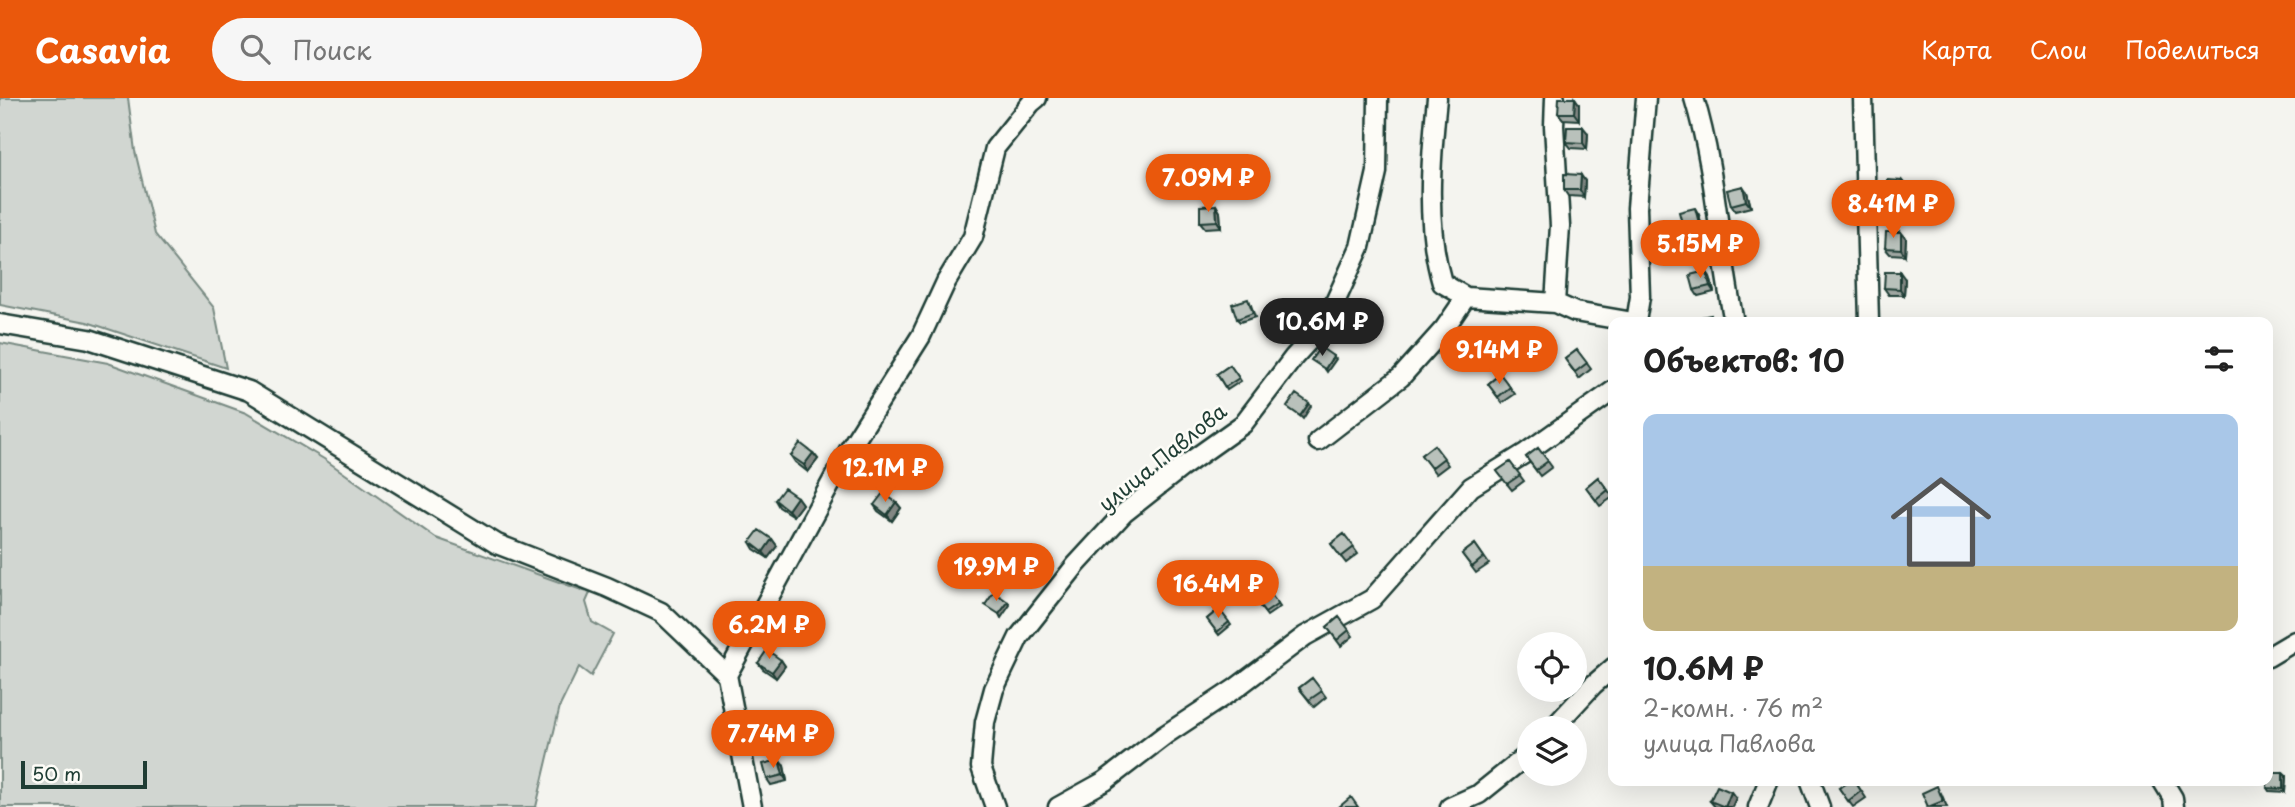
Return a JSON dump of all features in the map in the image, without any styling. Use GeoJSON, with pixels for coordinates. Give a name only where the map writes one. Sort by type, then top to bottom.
{"type":"FeatureCollection","features":[{"type":"Feature","properties":{"kind":"street"},"geometry":{"type":"LineString","coordinates":[[727,675],[849,450],[921,336],[946,282],[973,237],[995,148],[1037,98]]}},
{"type":"Feature","properties":{"kind":"street","name":"улица Павлова"},"geometry":{"type":"LineString","coordinates":[[995,807],[981,766],[985,723],[994,690],[1019,637],[1076,565],[1124,513],[1243,424],[1294,357],[1326,322],[1360,247],[1377,172],[1378,98]]}},
{"type":"Feature","properties":{"kind":"street"},"geometry":{"type":"LineString","coordinates":[[1437,98],[1432,205],[1434,256],[1443,283],[1466,297],[1555,303],[1575,312],[1608,318]]}},
{"type":"Feature","properties":{"kind":"street"},"geometry":{"type":"LineString","coordinates":[[1555,98],[1560,226],[1555,303]]}},
{"type":"Feature","properties":{"kind":"street"},"geometry":{"type":"LineString","coordinates":[[1635,317],[1640,297],[1637,208],[1646,98]]}},
{"type":"Feature","properties":{"kind":"street"},"geometry":{"type":"LineString","coordinates":[[1694,98],[1713,188],[1733,317]]}},
{"type":"Feature","properties":{"kind":"street"},"geometry":{"type":"LineString","coordinates":[[1863,98],[1869,317]]}},
{"type":"Feature","properties":{"kind":"street"},"geometry":{"type":"LineString","coordinates":[[1318,441],[1401,377],[1444,329],[1466,297]]}},
{"type":"Feature","properties":{"kind":"street"},"geometry":{"type":"LineString","coordinates":[[0,324],[89,339],[249,391],[497,544],[607,587],[661,612],[727,675],[752,807]]}},
{"type":"Feature","properties":{"kind":"street"},"geometry":{"type":"LineString","coordinates":[[1058,807],[1105,781],[1305,636],[1372,600],[1471,487],[1524,454],[1608,394]]}},
{"type":"Feature","properties":{"kind":"street"},"geometry":{"type":"LineString","coordinates":[[2273,654],[2295,640]]}},
{"type":"Feature","properties":{"kind":"street"},"geometry":{"type":"LineString","coordinates":[[1564,716],[1608,672]]}},
{"type":"Feature","properties":{"kind":"street"},"geometry":{"type":"LineString","coordinates":[[1450,807],[1479,794],[1517,763]]}},
{"type":"Feature","properties":{"kind":"street"},"geometry":{"type":"LineString","coordinates":[[1759,807],[1767,786]]}},
{"type":"Feature","properties":{"kind":"street"},"geometry":{"type":"LineString","coordinates":[[1812,786],[1820,807]]}},
{"type":"Feature","properties":{"kind":"street"},"geometry":{"type":"LineString","coordinates":[[2166,786],[2173,798],[2174,807]]}},
{"type":"Feature","properties":{"kind":"shaded area"},"geometry":{"type":"Polygon","coordinates":[[[0,98],[128,98],[135,151],[155,234],[214,308],[226,368],[87,322],[0,305],[0,98]]]}},
{"type":"Feature","properties":{"kind":"shaded area"},"geometry":{"type":"Polygon","coordinates":[[[0,343],[108,363],[246,413],[324,459],[436,538],[590,593],[586,602],[592,622],[613,634],[591,676],[579,667],[560,706],[536,807],[0,807],[0,343]]]}},
{"type":"Feature","properties":{"kind":"building"},"geometry":{"type":"Polygon","coordinates":[[[1559,98],[1575,98],[1574,113],[1558,113],[1559,98]]]}},
{"type":"Feature","properties":{"kind":"building"},"geometry":{"type":"Polygon","coordinates":[[[1567,127],[1583,127],[1583,143],[1566,142],[1567,127]]]}},
{"type":"Feature","properties":{"kind":"building"},"geometry":{"type":"Polygon","coordinates":[[[1564,174],[1581,175],[1580,190],[1564,190],[1564,174]]]}},
{"type":"Feature","properties":{"kind":"building"},"geometry":{"type":"Polygon","coordinates":[[[1887,180],[1902,181],[1902,197],[1886,197],[1887,180]]]}},
{"type":"Feature","properties":{"kind":"building"},"geometry":{"type":"Polygon","coordinates":[[[1743,186],[1746,201],[1731,205],[1727,190],[1743,186]]]}},
{"type":"Feature","properties":{"kind":"building"},"geometry":{"type":"Polygon","coordinates":[[[1216,205],[1217,221],[1200,222],[1200,206],[1216,205]]]}},
{"type":"Feature","properties":{"kind":"building"},"geometry":{"type":"Polygon","coordinates":[[[1695,208],[1699,223],[1683,227],[1679,212],[1695,208]]]}},
{"type":"Feature","properties":{"kind":"building"},"geometry":{"type":"Polygon","coordinates":[[[1744,232],[1748,247],[1732,251],[1728,236],[1744,232]]]}},
{"type":"Feature","properties":{"kind":"building"},"geometry":{"type":"Polygon","coordinates":[[[1886,232],[1901,232],[1901,249],[1885,248],[1886,232]]]}},
{"type":"Feature","properties":{"kind":"building"},"geometry":{"type":"Polygon","coordinates":[[[1706,271],[1710,286],[1694,290],[1690,275],[1706,271]]]}},
{"type":"Feature","properties":{"kind":"building"},"geometry":{"type":"Polygon","coordinates":[[[1885,272],[1900,272],[1900,289],[1884,288],[1885,272]]]}},
{"type":"Feature","properties":{"kind":"building"},"geometry":{"type":"Polygon","coordinates":[[[1248,299],[1253,313],[1237,319],[1232,304],[1248,299]]]}},
{"type":"Feature","properties":{"kind":"building"},"geometry":{"type":"Polygon","coordinates":[[[1320,347],[1333,356],[1325,369],[1311,360],[1320,347]]]}},
{"type":"Feature","properties":{"kind":"building"},"geometry":{"type":"Polygon","coordinates":[[[1577,350],[1587,363],[1575,372],[1565,359],[1577,350]]]}},
{"type":"Feature","properties":{"kind":"building"},"geometry":{"type":"Polygon","coordinates":[[[1230,365],[1239,378],[1225,387],[1217,374],[1230,365]]]}},
{"type":"Feature","properties":{"kind":"building"},"geometry":{"type":"Polygon","coordinates":[[[1500,374],[1510,387],[1498,397],[1488,384],[1500,374]]]}},
{"type":"Feature","properties":{"kind":"building"},"geometry":{"type":"Polygon","coordinates":[[[1296,394],[1309,403],[1300,416],[1287,407],[1296,394]]]}},
{"type":"Feature","properties":{"kind":"building"},"geometry":{"type":"Polygon","coordinates":[[[800,443],[813,453],[804,465],[791,456],[800,443]]]}},
{"type":"Feature","properties":{"kind":"building"},"geometry":{"type":"Polygon","coordinates":[[[1434,445],[1444,458],[1431,468],[1421,455],[1434,445]]]}},
{"type":"Feature","properties":{"kind":"building"},"geometry":{"type":"Polygon","coordinates":[[[1538,448],[1548,461],[1536,470],[1526,457],[1538,448]]]}},
{"type":"Feature","properties":{"kind":"building"},"geometry":{"type":"Polygon","coordinates":[[[1510,462],[1520,475],[1507,484],[1497,471],[1510,462]]]}},
{"type":"Feature","properties":{"kind":"building"},"geometry":{"type":"Polygon","coordinates":[[[1598,477],[1608,490],[1596,500],[1586,487],[1598,477]]]}},
{"type":"Feature","properties":{"kind":"building"},"geometry":{"type":"Polygon","coordinates":[[[784,488],[797,497],[788,510],[775,500],[784,488]]]}},
{"type":"Feature","properties":{"kind":"building"},"geometry":{"type":"Polygon","coordinates":[[[883,493],[896,502],[887,515],[874,505],[883,493]]]}},
{"type":"Feature","properties":{"kind":"building"},"geometry":{"type":"Polygon","coordinates":[[[759,530],[772,539],[763,552],[750,542],[759,530]]]}},
{"type":"Feature","properties":{"kind":"building"},"geometry":{"type":"Polygon","coordinates":[[[1344,534],[1354,547],[1341,557],[1331,544],[1344,534]]]}},
{"type":"Feature","properties":{"kind":"building"},"geometry":{"type":"Polygon","coordinates":[[[1475,544],[1484,557],[1472,567],[1462,554],[1475,544]]]}},
{"type":"Feature","properties":{"kind":"building"},"geometry":{"type":"Polygon","coordinates":[[[1268,591],[1278,604],[1265,613],[1255,600],[1268,591]]]}},
{"type":"Feature","properties":{"kind":"building"},"geometry":{"type":"Polygon","coordinates":[[[994,592],[1008,602],[999,614],[985,605],[994,592]]]}},
{"type":"Feature","properties":{"kind":"building"},"geometry":{"type":"Polygon","coordinates":[[[1219,609],[1229,622],[1217,632],[1207,619],[1219,609]]]}},
{"type":"Feature","properties":{"kind":"building"},"geometry":{"type":"Polygon","coordinates":[[[1339,617],[1349,630],[1337,640],[1327,627],[1339,617]]]}},
{"type":"Feature","properties":{"kind":"building"},"geometry":{"type":"Polygon","coordinates":[[[767,650],[781,660],[772,672],[758,663],[767,650]]]}},
{"type":"Feature","properties":{"kind":"building"},"geometry":{"type":"Polygon","coordinates":[[[1312,678],[1322,691],[1309,700],[1299,688],[1312,678]]]}},
{"type":"Feature","properties":{"kind":"building"},"geometry":{"type":"Polygon","coordinates":[[[779,760],[783,775],[767,779],[763,764],[779,760]]]}},
{"type":"Feature","properties":{"kind":"building"},"geometry":{"type":"Polygon","coordinates":[[[2273,773],[2283,773],[2283,789],[2267,788],[2273,786],[2273,773]]]}},
{"type":"Feature","properties":{"kind":"building"},"geometry":{"type":"Polygon","coordinates":[[[1717,786],[1731,792],[1725,807],[1710,801],[1717,786]]]}},
{"type":"Feature","properties":{"kind":"building"},"geometry":{"type":"Polygon","coordinates":[[[1858,786],[1861,791],[1848,801],[1839,788],[1858,786]]]}},
{"type":"Feature","properties":{"kind":"building"},"geometry":{"type":"Polygon","coordinates":[[[1937,786],[1943,801],[1928,807],[1922,793],[1937,786]]]}},
{"type":"Feature","properties":{"kind":"building"},"geometry":{"type":"Polygon","coordinates":[[[1351,797],[1358,807],[1339,807],[1351,797]]]}}]}
